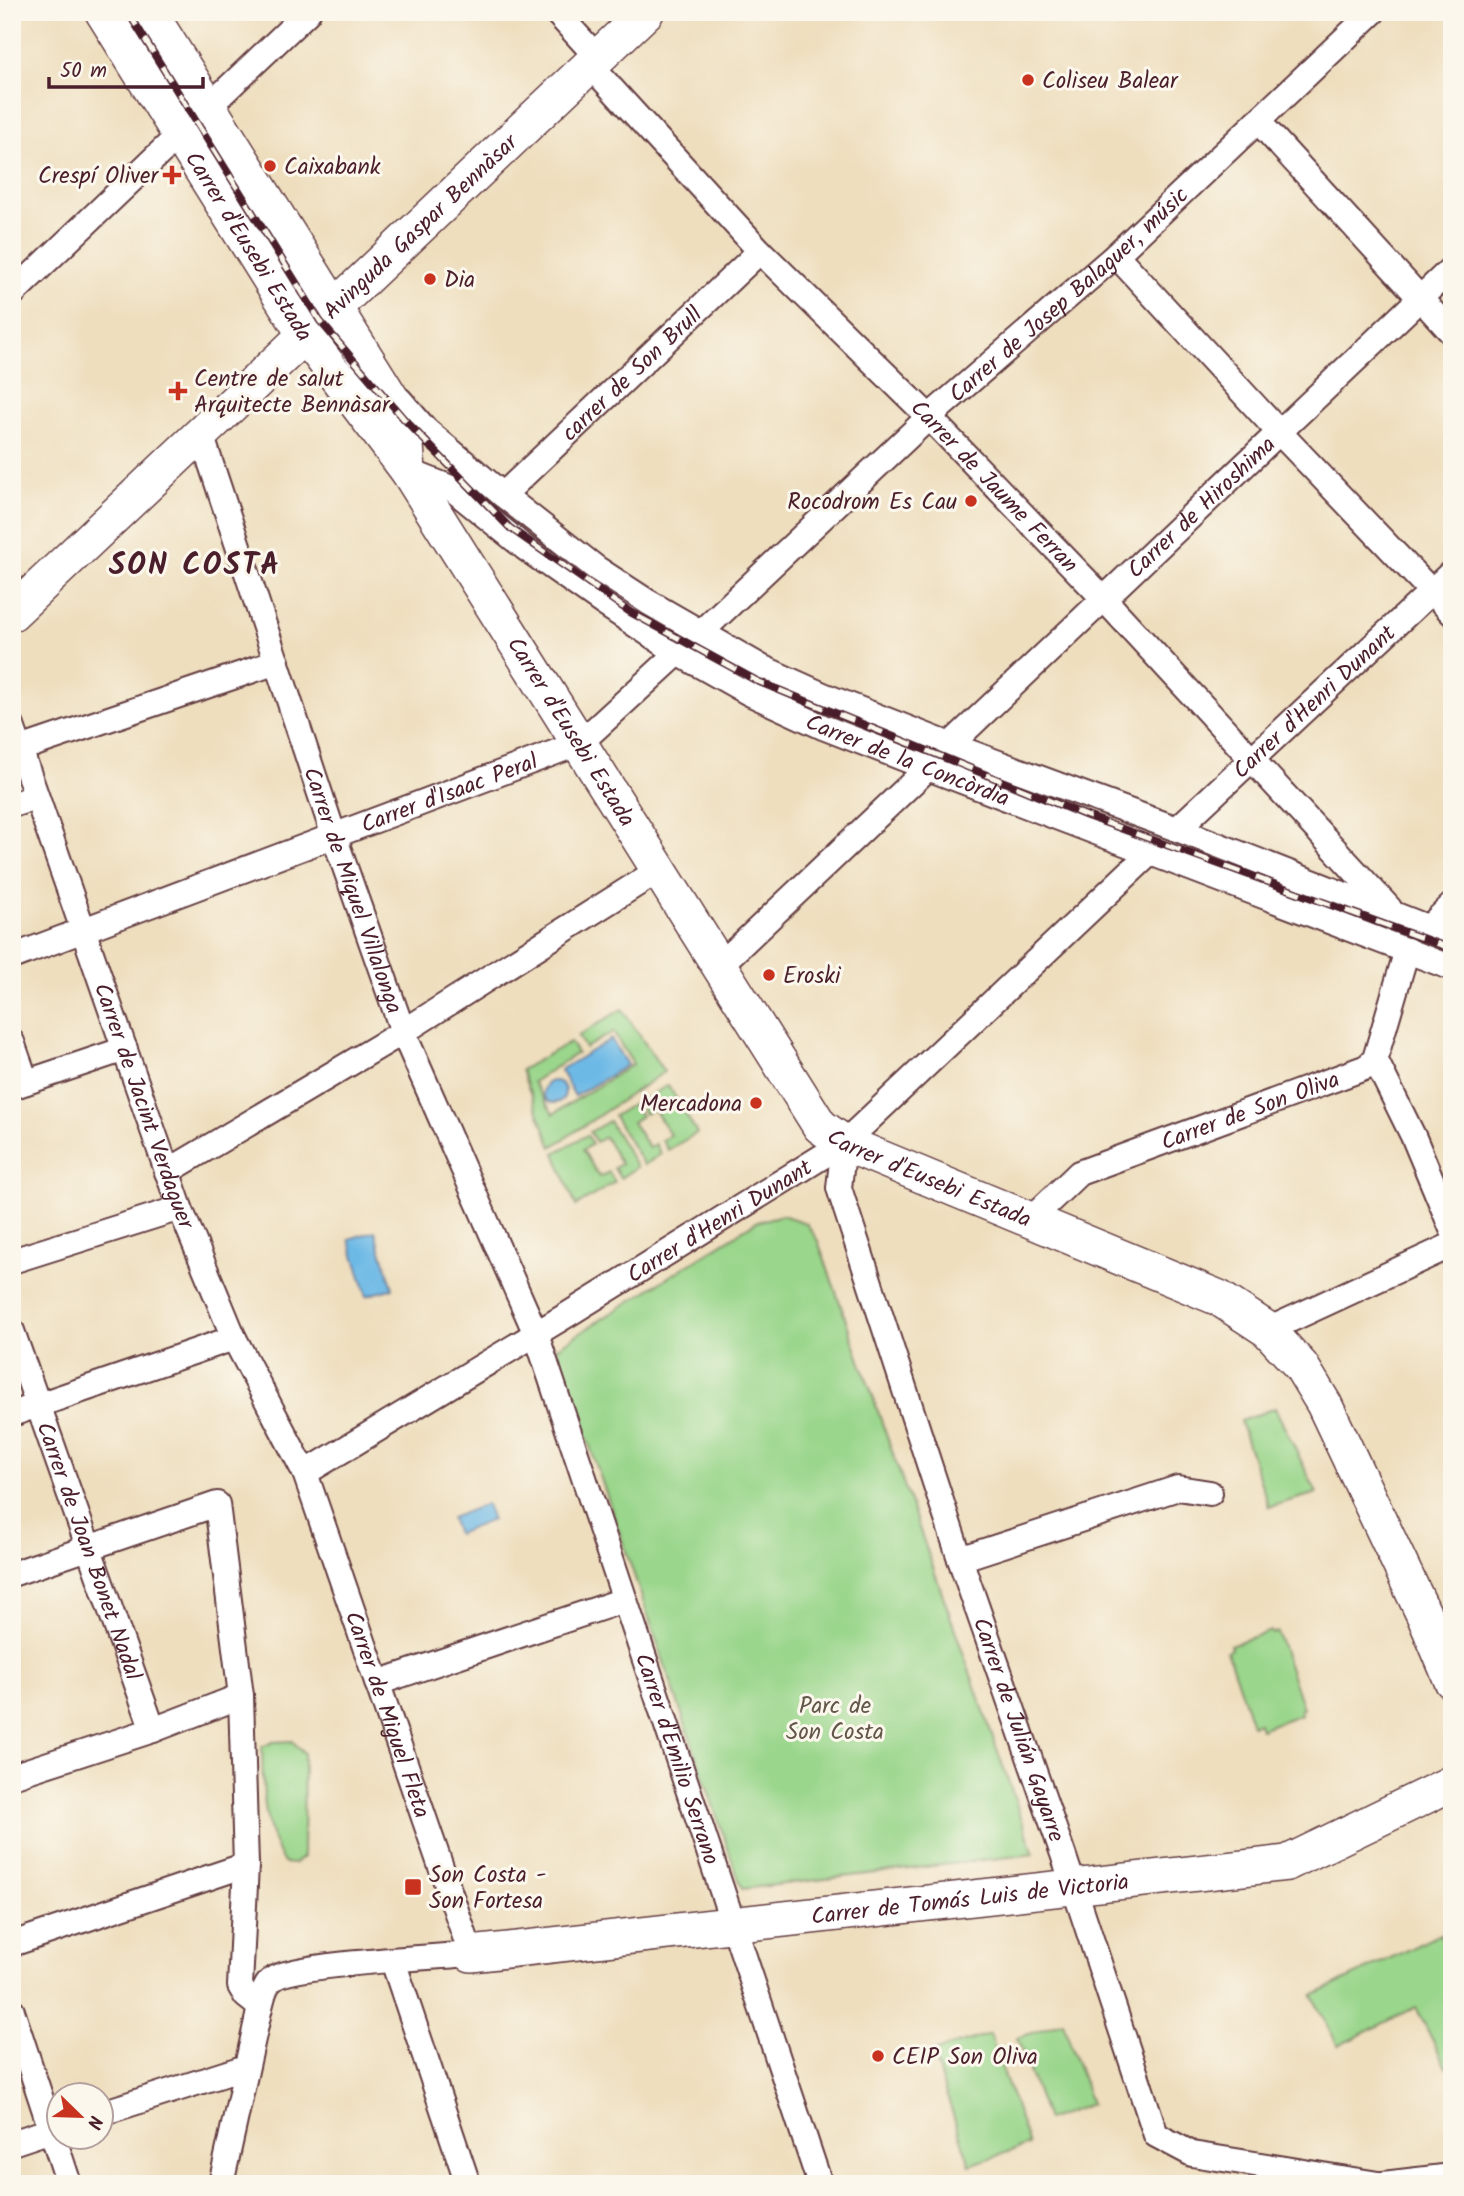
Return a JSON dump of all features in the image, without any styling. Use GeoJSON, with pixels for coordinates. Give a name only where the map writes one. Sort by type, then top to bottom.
{"type":"FeatureCollection","features":[{"type":"Feature","properties":{"kind":"main road","name":"Carrer d'Eusebi Estada"},"geometry":{"type":"LineString","coordinates":[[103,12],[305,335],[408,471],[820,1126],[844,1143],[1219,1298],[1268,1330],[1301,1366],[1325,1404],[1452,1681]]}},
{"type":"Feature","properties":{"kind":"main road","name":"Carrer d'Eusebi Estada"},"geometry":{"type":"LineString","coordinates":[[149,12],[404,419],[408,471]]}},
{"type":"Feature","properties":{"kind":"main road","name":"Avinguda Gaspar Bennàsar"},"geometry":{"type":"LineString","coordinates":[[12,613],[646,12]]}},
{"type":"Feature","properties":{"kind":"main road","name":"Carrer de Tomás Luis de Victoria"},"geometry":{"type":"LineString","coordinates":[[471,1954],[1287,1863],[1452,1783]]}},
{"type":"Feature","properties":{"kind":"street"},"geometry":{"type":"LineString","coordinates":[[12,294],[308,12]]}},
{"type":"Feature","properties":{"kind":"street","name":"Carrer de Jaume Ferran"},"geometry":{"type":"LineString","coordinates":[[556,12],[594,61],[760,251],[929,418],[1104,599],[1395,914]]}},
{"type":"Feature","properties":{"kind":"street","name":"Carrer de Josep Balaguer, músic"},"geometry":{"type":"LineString","coordinates":[[701,632],[929,418],[1116,255],[1373,12]]}},
{"type":"Feature","properties":{"kind":"street"},"geometry":{"type":"LineString","coordinates":[[1258,121],[1452,333]]}},
{"type":"Feature","properties":{"kind":"street","name":"carrer de Son Brull"},"geometry":{"type":"LineString","coordinates":[[503,495],[760,251]]}},
{"type":"Feature","properties":{"kind":"street"},"geometry":{"type":"LineString","coordinates":[[1116,255],[1452,614]]}},
{"type":"Feature","properties":{"kind":"street","name":"Carrer de Hiroshima"},"geometry":{"type":"LineString","coordinates":[[950,745],[1452,268]]}},
{"type":"Feature","properties":{"kind":"street","name":"Carrer d'Eusebi Estada"},"geometry":{"type":"LineString","coordinates":[[380,378],[426,430],[503,495]]}},
{"type":"Feature","properties":{"kind":"street","name":"Carrer de Miquel Villalonga"},"geometry":{"type":"LineString","coordinates":[[201,434],[334,836],[403,1032],[536,1334]]}},
{"type":"Feature","properties":{"kind":"street","name":"Carrer de la Concòrdia"},"geometry":{"type":"LineString","coordinates":[[408,471],[451,488],[525,548],[678,653],[749,693],[823,727],[1452,968]]}},
{"type":"Feature","properties":{"kind":"street","name":"Carrer de la Concòrdia"},"geometry":{"type":"LineString","coordinates":[[503,495],[596,568],[648,602],[761,667],[823,695],[950,745],[1177,829],[1452,937]]}},
{"type":"Feature","properties":{"kind":"street","name":"Carrer d'Henri Dunant"},"geometry":{"type":"LineString","coordinates":[[1177,829],[1452,572]]}},
{"type":"Feature","properties":{"kind":"street"},"geometry":{"type":"LineString","coordinates":[[580,743],[678,653]]}},
{"type":"Feature","properties":{"kind":"street"},"geometry":{"type":"LineString","coordinates":[[16,738],[277,662]]}},
{"type":"Feature","properties":{"kind":"street","name":"Carrer de Jacint Verdaguer"},"geometry":{"type":"LineString","coordinates":[[16,738],[180,1208],[234,1338],[305,1473]]}},
{"type":"Feature","properties":{"kind":"street","name":"Carrer d'Isaac Peral"},"geometry":{"type":"LineString","coordinates":[[12,957],[580,743]]}},
{"type":"Feature","properties":{"kind":"street"},"geometry":{"type":"LineString","coordinates":[[720,965],[928,768]]}},
{"type":"Feature","properties":{"kind":"street"},"geometry":{"type":"LineString","coordinates":[[12,805],[36,797]]}},
{"type":"Feature","properties":{"kind":"street","name":"Carrer d'Henri Dunant"},"geometry":{"type":"LineString","coordinates":[[305,1473],[844,1143],[1151,852]]}},
{"type":"Feature","properties":{"kind":"street"},"geometry":{"type":"LineString","coordinates":[[167,1172],[403,1032],[659,870]]}},
{"type":"Feature","properties":{"kind":"street"},"geometry":{"type":"LineString","coordinates":[[1428,928],[1452,905]]}},
{"type":"Feature","properties":{"kind":"street"},"geometry":{"type":"LineString","coordinates":[[1407,950],[1375,1059],[1414,1138],[1452,1229]]}},
{"type":"Feature","properties":{"kind":"street"},"geometry":{"type":"LineString","coordinates":[[12,1042],[19,1084],[125,1049]]}},
{"type":"Feature","properties":{"kind":"street","name":"Carrer de Son Oliva"},"geometry":{"type":"LineString","coordinates":[[1030,1220],[1079,1173],[1367,1067],[1375,1059]]}},
{"type":"Feature","properties":{"kind":"street","name":"Carrer de Julián Gayarre"},"geometry":{"type":"LineString","coordinates":[[844,1143],[839,1188],[960,1559],[1156,2135],[1192,2154],[1380,2184],[1452,2176]]}},
{"type":"Feature","properties":{"kind":"street"},"geometry":{"type":"LineString","coordinates":[[12,1261],[180,1208]]}},
{"type":"Feature","properties":{"kind":"street"},"geometry":{"type":"LineString","coordinates":[[1268,1330],[1452,1245]]}},
{"type":"Feature","properties":{"kind":"street","name":"Carrer de Joan Bonet Nadal"},"geometry":{"type":"LineString","coordinates":[[12,1331],[153,1730]]}},
{"type":"Feature","properties":{"kind":"street","name":"Carrer d'Emilio Serrano"},"geometry":{"type":"LineString","coordinates":[[536,1334],[820,2184]]}},
{"type":"Feature","properties":{"kind":"street"},"geometry":{"type":"LineString","coordinates":[[12,1414],[234,1338]]}},
{"type":"Feature","properties":{"kind":"street","name":"Carrer de Miguel Fleta"},"geometry":{"type":"LineString","coordinates":[[305,1473],[471,1954]]}},
{"type":"Feature","properties":{"kind":"street"},"geometry":{"type":"LineString","coordinates":[[960,1559],[1178,1488],[1210,1493]]}},
{"type":"Feature","properties":{"kind":"street"},"geometry":{"type":"LineString","coordinates":[[12,1574],[218,1504],[241,1696],[246,1865],[240,1986],[246,1996],[260,2007]]}},
{"type":"Feature","properties":{"kind":"street"},"geometry":{"type":"LineString","coordinates":[[377,1683],[624,1600]]}},
{"type":"Feature","properties":{"kind":"street"},"geometry":{"type":"LineString","coordinates":[[12,1776],[153,1730],[241,1696]]}},
{"type":"Feature","properties":{"kind":"street"},"geometry":{"type":"LineString","coordinates":[[12,1944],[246,1865]]}},
{"type":"Feature","properties":{"kind":"street"},"geometry":{"type":"LineString","coordinates":[[221,2184],[267,1984],[283,1973],[471,1954]]}},
{"type":"Feature","properties":{"kind":"street"},"geometry":{"type":"LineString","coordinates":[[393,1961],[468,2184]]}},
{"type":"Feature","properties":{"kind":"street"},"geometry":{"type":"LineString","coordinates":[[12,2011],[46,2104]]}},
{"type":"Feature","properties":{"kind":"street"},"geometry":{"type":"LineString","coordinates":[[116,2109],[246,2067]]}},
{"type":"Feature","properties":{"kind":"street"},"geometry":{"type":"LineString","coordinates":[[12,2143],[46,2131]]}},
{"type":"Feature","properties":{"kind":"street"},"geometry":{"type":"LineString","coordinates":[[60,2150],[69,2184]]}},
{"type":"Feature","properties":{"kind":"green space"},"geometry":{"type":"Polygon","coordinates":[[[622,1009],[664,1072],[552,1147],[521,1070],[570,1042],[577,1053],[533,1082],[553,1114],[633,1064],[613,1032],[585,1048],[578,1036],[622,1009]]]}},
{"type":"Feature","properties":{"kind":"green space"},"geometry":{"type":"Polygon","coordinates":[[[668,1085],[697,1133],[668,1150],[662,1140],[670,1135],[654,1109],[645,1114],[638,1103],[668,1085]]]}},
{"type":"Feature","properties":{"kind":"green space"},"geometry":{"type":"Polygon","coordinates":[[[633,1104],[641,1116],[632,1122],[649,1148],[655,1144],[661,1154],[644,1165],[614,1116],[633,1104]]]}},
{"type":"Feature","properties":{"kind":"green space"},"geometry":{"type":"Polygon","coordinates":[[[609,1121],[637,1167],[620,1178],[614,1168],[621,1164],[605,1137],[596,1142],[590,1132],[609,1121]]]}},
{"type":"Feature","properties":{"kind":"green space"},"geometry":{"type":"Polygon","coordinates":[[[587,1135],[592,1144],[583,1150],[599,1177],[609,1172],[615,1182],[576,1206],[555,1153],[587,1135]]]}},
{"type":"Feature","properties":{"kind":"green space","name":"Parc de Son Costa"},"geometry":{"type":"Polygon","coordinates":[[[782,1215],[806,1223],[818,1241],[1034,1854],[742,1889],[556,1348],[756,1222],[782,1215]]]}},
{"type":"Feature","properties":{"kind":"green space"},"geometry":{"type":"Polygon","coordinates":[[[1275,1408],[1317,1493],[1269,1507],[1240,1421],[1275,1408]]]}},
{"type":"Feature","properties":{"kind":"green space"},"geometry":{"type":"Polygon","coordinates":[[[1271,1631],[1272,1634],[1277,1632],[1303,1708],[1300,1709],[1301,1714],[1260,1729],[1258,1723],[1252,1725],[1227,1651],[1231,1649],[1230,1645],[1271,1631]]]}},
{"type":"Feature","properties":{"kind":"green space"},"geometry":{"type":"Polygon","coordinates":[[[292,1741],[304,1753],[303,1857],[294,1864],[284,1863],[271,1836],[265,1807],[262,1747],[273,1742],[292,1741]]]}},
{"type":"Feature","properties":{"kind":"green space"},"geometry":{"type":"Polygon","coordinates":[[[1440,1934],[1452,1958],[1452,2064],[1446,2067],[1416,2007],[1338,2046],[1312,1996],[1440,1934]]]}},
{"type":"Feature","properties":{"kind":"green space"},"geometry":{"type":"Polygon","coordinates":[[[1063,2022],[1091,2104],[1047,2120],[1017,2038],[1063,2022]]]}},
{"type":"Feature","properties":{"kind":"green space"},"geometry":{"type":"Polygon","coordinates":[[[990,2034],[1029,2145],[970,2165],[932,2052],[990,2034]]]}},
{"type":"Feature","properties":{"kind":"water"},"geometry":{"type":"Polygon","coordinates":[[[611,1039],[627,1065],[575,1096],[560,1070],[611,1039]]]}},
{"type":"Feature","properties":{"kind":"water"},"geometry":{"type":"Polygon","coordinates":[[[554,1081],[562,1084],[565,1092],[562,1100],[554,1103],[546,1100],[543,1092],[546,1084],[554,1081]]]}},
{"type":"Feature","properties":{"kind":"water"},"geometry":{"type":"Polygon","coordinates":[[[375,1231],[393,1288],[367,1296],[349,1239],[375,1231]]]}},
{"type":"Feature","properties":{"kind":"water"},"geometry":{"type":"Polygon","coordinates":[[[486,1504],[492,1520],[457,1534],[451,1518],[486,1504]]]}},
{"type":"Feature","properties":{"kind":"railway"},"geometry":{"type":"LineString","coordinates":[[128,12],[320,321],[404,419],[510,528],[630,612],[757,681],[1087,816],[1452,949]]}},
{"type":"Feature","properties":{"kind":"place","name":"Coliseu Balear"},"geometry":{"type":"Point","coordinates":[1028,80]}},
{"type":"Feature","properties":{"kind":"place","name":"Caixabank"},"geometry":{"type":"Point","coordinates":[270,166]}},
{"type":"Feature","properties":{"kind":"place","name":"Crespí Oliver"},"geometry":{"type":"Point","coordinates":[172,175]}},
{"type":"Feature","properties":{"kind":"place","name":"Dia"},"geometry":{"type":"Point","coordinates":[430,279]}},
{"type":"Feature","properties":{"kind":"place","name":"Centre de salut Arquitecte Bennàsar"},"geometry":{"type":"Point","coordinates":[178,391]}},
{"type":"Feature","properties":{"kind":"place","name":"Rocodrom Es Cau"},"geometry":{"type":"Point","coordinates":[971,501]}},
{"type":"Feature","properties":{"kind":"place","name":"Eroski"},"geometry":{"type":"Point","coordinates":[769,975]}},
{"type":"Feature","properties":{"kind":"place","name":"Mercadona"},"geometry":{"type":"Point","coordinates":[756,1103]}},
{"type":"Feature","properties":{"kind":"place","name":"Son Costa - Son Fortesa"},"geometry":{"type":"Point","coordinates":[413,1887]}},
{"type":"Feature","properties":{"kind":"place","name":"CEIP Son Oliva"},"geometry":{"type":"Point","coordinates":[878,2056]}},
{"type":"Feature","properties":{"kind":"district","name":"SON COSTA"},"geometry":{"type":"Point","coordinates":[195,564]}}]}
